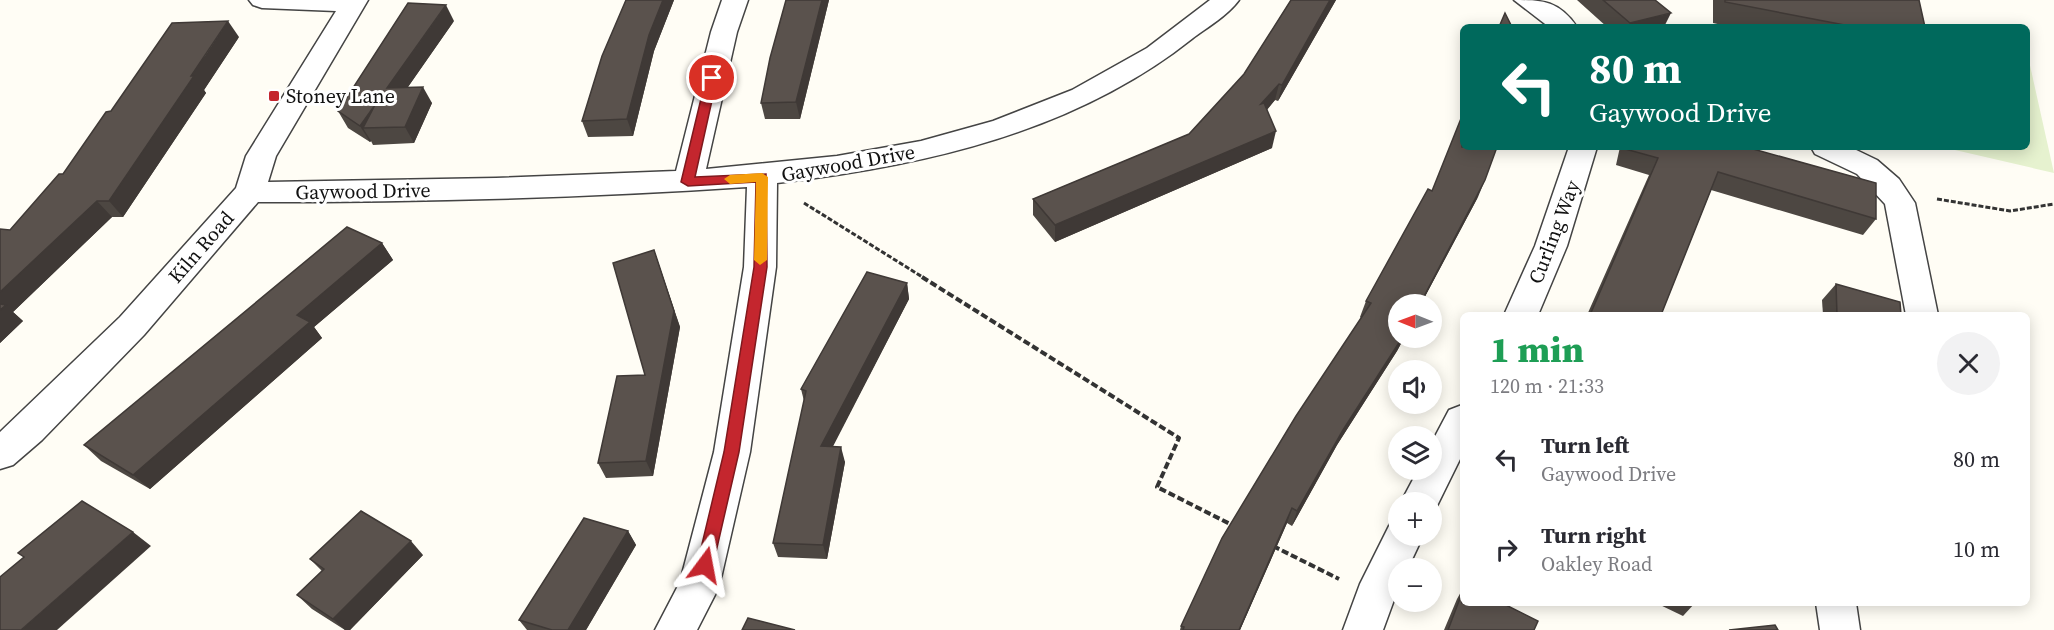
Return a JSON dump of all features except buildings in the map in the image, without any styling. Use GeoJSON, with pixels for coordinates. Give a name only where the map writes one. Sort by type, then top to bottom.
{"type":"FeatureCollection","features":[{"type":"Feature","properties":{"kind":"street"},"geometry":{"type":"LineString","coordinates":[[262,0],[353,2]]}},
{"type":"Feature","properties":{"kind":"street"},"geometry":{"type":"LineString","coordinates":[[688,182],[718,55],[735,0]]}},
{"type":"Feature","properties":{"kind":"street","name":"Gaywood Drive"},"geometry":{"type":"LineString","coordinates":[[250,192],[688,182],[762,177],[854,164],[922,151],[1030,118],[1081,98],[1161,54],[1226,0]]}},
{"type":"Feature","properties":{"kind":"street"},"geometry":{"type":"LineString","coordinates":[[1527,0],[1547,12],[1561,24]]}},
{"type":"Feature","properties":{"kind":"street","name":"Kiln Road"},"geometry":{"type":"LineString","coordinates":[[0,454],[29,429],[132,326],[215,229],[250,192],[261,156],[353,2]]}},
{"type":"Feature","properties":{"kind":"street","name":"Curling Way"},"geometry":{"type":"LineString","coordinates":[[1522,312],[1551,246],[1582,150]]}},
{"type":"Feature","properties":{"kind":"street"},"geometry":{"type":"LineString","coordinates":[[1831,150],[1867,167],[1888,186],[1900,203],[1921,312]]}},
{"type":"Feature","properties":{"kind":"street"},"geometry":{"type":"LineString","coordinates":[[675,630],[699,587],[732,452],[760,267],[762,177]]}},
{"type":"Feature","properties":{"kind":"street"},"geometry":{"type":"LineString","coordinates":[[1425,492],[1460,424]]}},
{"type":"Feature","properties":{"kind":"street"},"geometry":{"type":"LineString","coordinates":[[1368,613],[1399,546]]}},
{"type":"Feature","properties":{"kind":"street"},"geometry":{"type":"LineString","coordinates":[[1836,606],[1840,630]]}},
{"type":"Feature","properties":{"kind":"path"},"geometry":{"type":"LineString","coordinates":[[762,177],[1179,438],[1157,488],[1240,529]]}},
{"type":"Feature","properties":{"kind":"path"},"geometry":{"type":"LineString","coordinates":[[1934,198],[1999,212],[2021,212],[2054,204]]}},
{"type":"Feature","properties":{"kind":"path"},"geometry":{"type":"LineString","coordinates":[[1271,545],[1368,613]]}},
{"type":"Feature","properties":{"kind":"green space"},"geometry":{"type":"Polygon","coordinates":[[[2030,65],[2054,173],[1955,150],[2030,150],[2030,65]]]}},
{"type":"Feature","properties":{"kind":"slow traffic"},"geometry":{"type":"LineString","coordinates":[[730,179],[762,177],[760,260]]}},
{"type":"Feature","properties":{"kind":"place","name":"Stoney Lane"},"geometry":{"type":"Point","coordinates":[274,96]}},
{"type":"Feature","properties":{"kind":"route"},"geometry":{"type":"LineString","coordinates":[[705,565],[732,452],[760,267],[762,199],[762,177],[688,182],[712,78]]}}]}
